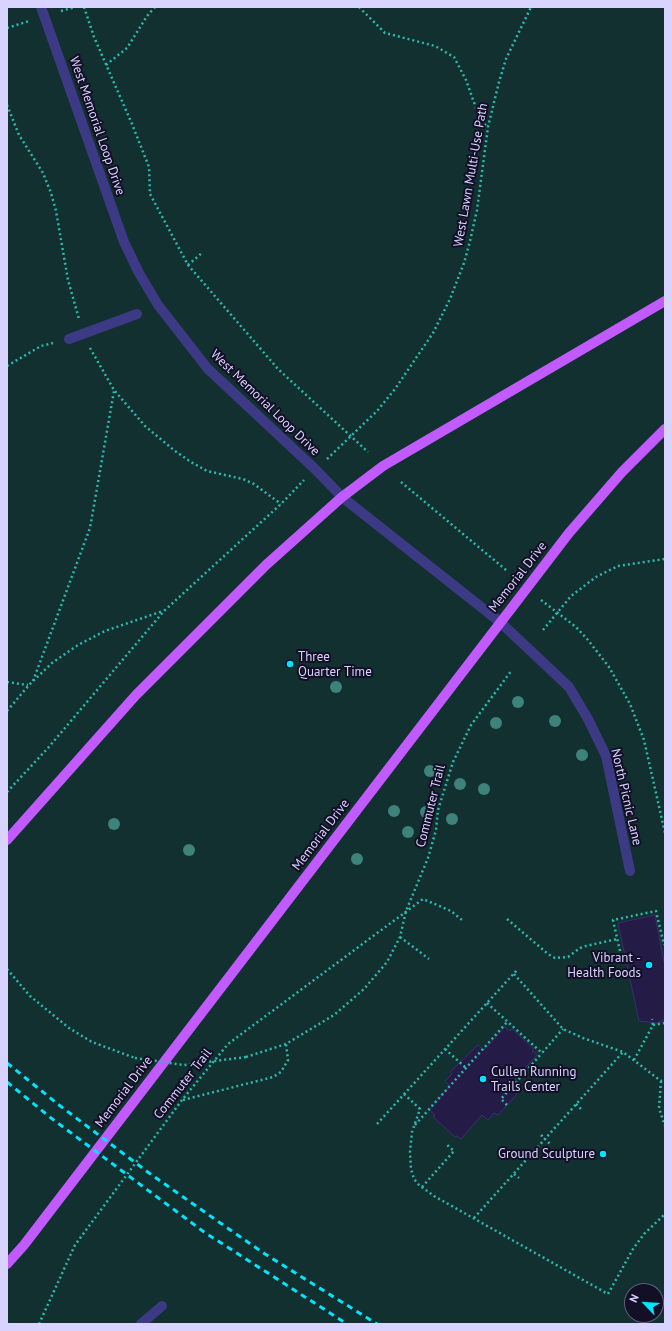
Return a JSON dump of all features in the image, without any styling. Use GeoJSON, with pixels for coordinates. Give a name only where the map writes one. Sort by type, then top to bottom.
{"type":"FeatureCollection","features":[{"type":"Feature","properties":{"kind":"main road"},"geometry":{"type":"LineString","coordinates":[[7,840],[136,695],[266,565],[342,497],[383,466],[665,301]]}},
{"type":"Feature","properties":{"kind":"main road","name":"Memorial Drive"},"geometry":{"type":"LineString","coordinates":[[7,1264],[24,1245],[569,533],[622,472],[665,429]]}},
{"type":"Feature","properties":{"kind":"main road"},"geometry":{"type":"LineString","coordinates":[[7,1270],[24,1245]]}},
{"type":"Feature","properties":{"kind":"street","name":"West Memorial Loop Drive"},"geometry":{"type":"LineString","coordinates":[[41,7],[124,242],[139,273],[158,305],[208,369],[315,469],[342,497],[500,622]]}},
{"type":"Feature","properties":{"kind":"street"},"geometry":{"type":"LineString","coordinates":[[70,339],[138,314]]}},
{"type":"Feature","properties":{"kind":"street","name":"North Picnic Lane"},"geometry":{"type":"LineString","coordinates":[[500,622],[569,687],[588,719],[606,756],[630,871]]}},
{"type":"Feature","properties":{"kind":"street"},"geometry":{"type":"LineString","coordinates":[[141,1324],[162,1306]]}},
{"type":"Feature","properties":{"kind":"path"},"geometry":{"type":"LineString","coordinates":[[63,10],[75,7]]}},
{"type":"Feature","properties":{"kind":"path"},"geometry":{"type":"LineString","coordinates":[[84,7],[106,65],[149,167],[150,194],[188,265],[278,369],[368,452]]}},
{"type":"Feature","properties":{"kind":"path"},"geometry":{"type":"LineString","coordinates":[[106,65],[127,48],[147,16],[155,7]]}},
{"type":"Feature","properties":{"kind":"path"},"geometry":{"type":"LineString","coordinates":[[359,7],[385,33],[435,46],[454,57],[466,80],[481,122],[488,127]]}},
{"type":"Feature","properties":{"kind":"path","name":"West Lawn Multi-Use Path"},"geometry":{"type":"LineString","coordinates":[[333,453],[377,411],[395,390],[433,333],[450,299],[464,263],[471,235],[478,202],[488,127],[499,82],[506,59],[531,7]]}},
{"type":"Feature","properties":{"kind":"path"},"geometry":{"type":"LineString","coordinates":[[7,28],[23,24]]}},
{"type":"Feature","properties":{"kind":"path"},"geometry":{"type":"LineString","coordinates":[[188,265],[203,252]]}},
{"type":"Feature","properties":{"kind":"path"},"geometry":{"type":"LineString","coordinates":[[7,366],[41,346],[70,339]]}},
{"type":"Feature","properties":{"kind":"path"},"geometry":{"type":"LineString","coordinates":[[33,681],[90,528],[114,390]]}},
{"type":"Feature","properties":{"kind":"path"},"geometry":{"type":"LineString","coordinates":[[401,482],[506,570]]}},
{"type":"Feature","properties":{"kind":"path"},"geometry":{"type":"LineString","coordinates":[[7,792],[48,748],[164,610],[293,490]]}},
{"type":"Feature","properties":{"kind":"path"},"geometry":{"type":"LineString","coordinates":[[543,630],[578,589],[602,574],[618,566],[665,559]]}},
{"type":"Feature","properties":{"kind":"path"},"geometry":{"type":"LineString","coordinates":[[541,600],[576,627],[609,667],[630,704],[644,740],[665,833]]}},
{"type":"Feature","properties":{"kind":"path"},"geometry":{"type":"LineString","coordinates":[[7,711],[29,685],[52,663],[78,645],[105,631],[164,610]]}},
{"type":"Feature","properties":{"kind":"path","name":"Commuter Trail"},"geometry":{"type":"LineString","coordinates":[[406,911],[428,858],[436,830],[438,810],[453,762],[471,725],[512,670]]}},
{"type":"Feature","properties":{"kind":"path"},"geometry":{"type":"LineString","coordinates":[[7,682],[29,685]]}},
{"type":"Feature","properties":{"kind":"path","name":"Commuter Trail"},"geometry":{"type":"LineString","coordinates":[[39,1324],[75,1245],[182,1100],[212,1063],[234,1040],[423,899],[451,911],[462,920]]}},
{"type":"Feature","properties":{"kind":"path"},"geometry":{"type":"LineString","coordinates":[[7,969],[30,996],[69,1028],[92,1042],[135,1058],[184,1065],[246,1057],[286,1044],[334,1015],[364,989],[387,962],[400,937],[406,911]]}},
{"type":"Feature","properties":{"kind":"path"},"geometry":{"type":"LineString","coordinates":[[620,951],[613,920],[656,911],[663,945]]}},
{"type":"Feature","properties":{"kind":"path"},"geometry":{"type":"LineString","coordinates":[[507,919],[548,954],[556,958],[568,957],[580,948],[617,939]]}},
{"type":"Feature","properties":{"kind":"path"},"geometry":{"type":"LineString","coordinates":[[400,937],[429,959]]}},
{"type":"Feature","properties":{"kind":"path"},"geometry":{"type":"LineString","coordinates":[[377,1124],[517,970]]}},
{"type":"Feature","properties":{"kind":"path"},"geometry":{"type":"LineString","coordinates":[[514,974],[563,1029],[582,1038],[623,1052],[660,1081]]}},
{"type":"Feature","properties":{"kind":"path"},"geometry":{"type":"LineString","coordinates":[[487,1003],[542,1053]]}},
{"type":"Feature","properties":{"kind":"path"},"geometry":{"type":"LineString","coordinates":[[634,1060],[653,1025],[652,1018]]}},
{"type":"Feature","properties":{"kind":"path"},"geometry":{"type":"LineString","coordinates":[[414,1126],[508,1021]]}},
{"type":"Feature","properties":{"kind":"path"},"geometry":{"type":"LineString","coordinates":[[653,1025],[665,1023]]}},
{"type":"Feature","properties":{"kind":"path"},"geometry":{"type":"LineString","coordinates":[[507,1105],[501,1099],[563,1029]]}},
{"type":"Feature","properties":{"kind":"path"},"geometry":{"type":"LineString","coordinates":[[182,1100],[273,1077],[281,1072],[288,1060],[286,1044]]}},
{"type":"Feature","properties":{"kind":"path"},"geometry":{"type":"LineString","coordinates":[[445,1049],[466,1068]]}},
{"type":"Feature","properties":{"kind":"path"},"geometry":{"type":"LineString","coordinates":[[474,1218],[623,1052]]}},
{"type":"Feature","properties":{"kind":"path"},"geometry":{"type":"LineString","coordinates":[[660,1081],[665,1080]]}},
{"type":"Feature","properties":{"kind":"path"},"geometry":{"type":"LineString","coordinates":[[660,1081],[659,1108],[665,1126]]}},
{"type":"Feature","properties":{"kind":"path"},"geometry":{"type":"LineString","coordinates":[[404,1094],[420,1109],[414,1126],[410,1147],[410,1169],[414,1179],[422,1187],[434,1196],[608,1294],[638,1241],[665,1214]]}},
{"type":"Feature","properties":{"kind":"path"},"geometry":{"type":"LineString","coordinates":[[576,1104],[581,1109]]}},
{"type":"Feature","properties":{"kind":"path"},"geometry":{"type":"LineString","coordinates":[[541,1135],[550,1144]]}},
{"type":"Feature","properties":{"kind":"path"},"geometry":{"type":"LineString","coordinates":[[422,1187],[454,1151],[447,1145]]}},
{"type":"Feature","properties":{"kind":"path"},"geometry":{"type":"LineString","coordinates":[[514,1174],[518,1178]]}},
{"type":"Feature","properties":{"kind":"green space"},"geometry":{"type":"Polygon","coordinates":[[[7,7],[665,7],[665,1324],[7,1324],[7,7]]]}},
{"type":"Feature","properties":{"kind":"building"},"geometry":{"type":"Polygon","coordinates":[[[655,915],[665,967],[665,1019],[657,1023],[639,1021],[618,923],[655,915]]]}},
{"type":"Feature","properties":{"kind":"building","name":"Cullen Running Trails Center"},"geometry":{"type":"Polygon","coordinates":[[[505,1027],[510,1031],[512,1029],[534,1049],[532,1051],[537,1055],[515,1079],[520,1084],[514,1091],[517,1094],[498,1115],[494,1113],[488,1120],[482,1115],[461,1139],[457,1136],[455,1137],[433,1117],[435,1115],[429,1110],[450,1086],[445,1081],[452,1074],[450,1072],[478,1045],[484,1050],[505,1027]]]}},
{"type":"Feature","properties":{"kind":"railway"},"geometry":{"type":"LineString","coordinates":[[7,1063],[59,1105],[149,1173],[265,1254],[377,1324]]}},
{"type":"Feature","properties":{"kind":"railway"},"geometry":{"type":"LineString","coordinates":[[7,1082],[51,1118],[204,1232],[347,1324]]}},
{"type":"Feature","properties":{"kind":"place","name":"Three Quarter Time"},"geometry":{"type":"Point","coordinates":[290,664]}},
{"type":"Feature","properties":{"kind":"place","name":"Vibrant - Health Foods"},"geometry":{"type":"Point","coordinates":[649,965]}},
{"type":"Feature","properties":{"kind":"place","name":"Cullen Running Trails Center"},"geometry":{"type":"Point","coordinates":[483,1079]}},
{"type":"Feature","properties":{"kind":"place","name":"Ground Sculpture"},"geometry":{"type":"Point","coordinates":[603,1154]}}]}
